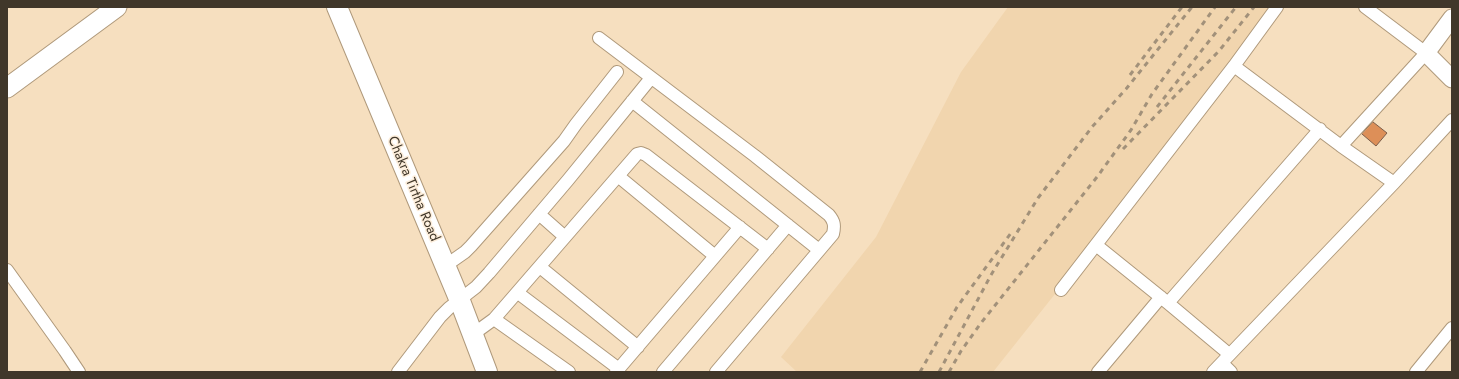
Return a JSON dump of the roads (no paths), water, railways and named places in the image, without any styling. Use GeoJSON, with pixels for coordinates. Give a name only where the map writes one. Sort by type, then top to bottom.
{"type":"FeatureCollection","features":[{"type":"Feature","properties":{"kind":"highway","name":"Chakra Tirtha Road"},"geometry":{"type":"LineString","coordinates":[[337,7],[460,301],[486,372]]}},
{"type":"Feature","properties":{"kind":"main road"},"geometry":{"type":"LineString","coordinates":[[7,88],[117,7]]}},
{"type":"Feature","properties":{"kind":"main road"},"geometry":{"type":"LineString","coordinates":[[1452,18],[1426,53],[1452,79]]}},
{"type":"Feature","properties":{"kind":"street"},"geometry":{"type":"LineString","coordinates":[[1061,290],[1234,66],[1277,7]]}},
{"type":"Feature","properties":{"kind":"street"},"geometry":{"type":"LineString","coordinates":[[1341,146],[1426,53],[1365,7]]}},
{"type":"Feature","properties":{"kind":"street"},"geometry":{"type":"LineString","coordinates":[[599,38],[755,156],[829,215],[833,220],[835,226],[833,234],[716,372]]}},
{"type":"Feature","properties":{"kind":"street"},"geometry":{"type":"LineString","coordinates":[[1234,66],[1341,146],[1394,183]]}},
{"type":"Feature","properties":{"kind":"street"},"geometry":{"type":"LineString","coordinates":[[445,266],[471,246],[559,146],[617,72]]}},
{"type":"Feature","properties":{"kind":"street"},"geometry":{"type":"LineString","coordinates":[[398,372],[440,317],[476,287],[490,273],[651,78]]}},
{"type":"Feature","properties":{"kind":"street"},"geometry":{"type":"LineString","coordinates":[[632,101],[820,250]]}},
{"type":"Feature","properties":{"kind":"street"},"geometry":{"type":"LineString","coordinates":[[1213,372],[1394,183],[1452,120]]}},
{"type":"Feature","properties":{"kind":"street"},"geometry":{"type":"LineString","coordinates":[[1098,372],[1320,129]]}},
{"type":"Feature","properties":{"kind":"street"},"geometry":{"type":"LineString","coordinates":[[472,335],[494,319],[518,293],[637,154],[646,154],[768,249]]}},
{"type":"Feature","properties":{"kind":"street"},"geometry":{"type":"LineString","coordinates":[[618,176],[716,256]]}},
{"type":"Feature","properties":{"kind":"street"},"geometry":{"type":"LineString","coordinates":[[540,214],[565,238]]}},
{"type":"Feature","properties":{"kind":"street"},"geometry":{"type":"LineString","coordinates":[[663,372],[788,225]]}},
{"type":"Feature","properties":{"kind":"street"},"geometry":{"type":"LineString","coordinates":[[518,293],[618,370],[740,227]]}},
{"type":"Feature","properties":{"kind":"street"},"geometry":{"type":"LineString","coordinates":[[1096,245],[1164,300],[1225,359],[1231,372]]}},
{"type":"Feature","properties":{"kind":"street"},"geometry":{"type":"LineString","coordinates":[[540,267],[638,347]]}},
{"type":"Feature","properties":{"kind":"street"},"geometry":{"type":"LineString","coordinates":[[7,270],[66,351],[79,372]]}},
{"type":"Feature","properties":{"kind":"street"},"geometry":{"type":"LineString","coordinates":[[494,319],[569,372]]}},
{"type":"Feature","properties":{"kind":"street"},"geometry":{"type":"LineString","coordinates":[[1416,372],[1452,328]]}},
{"type":"Feature","properties":{"kind":"railway"},"geometry":{"type":"LineString","coordinates":[[1130,75],[1182,7]]}},
{"type":"Feature","properties":{"kind":"railway"},"geometry":{"type":"LineString","coordinates":[[939,372],[991,275],[1038,198],[1092,127],[1126,89],[1192,7]]}},
{"type":"Feature","properties":{"kind":"railway"},"geometry":{"type":"LineString","coordinates":[[949,372],[961,351],[981,323],[1097,177],[1131,130],[1152,94],[1215,7]]}},
{"type":"Feature","properties":{"kind":"railway"},"geometry":{"type":"LineString","coordinates":[[1157,107],[1236,7]]}},
{"type":"Feature","properties":{"kind":"railway"},"geometry":{"type":"LineString","coordinates":[[1123,149],[1219,51],[1254,7]]}},
{"type":"Feature","properties":{"kind":"railway"},"geometry":{"type":"LineString","coordinates":[[920,372],[957,307],[1011,233]]}}]}
